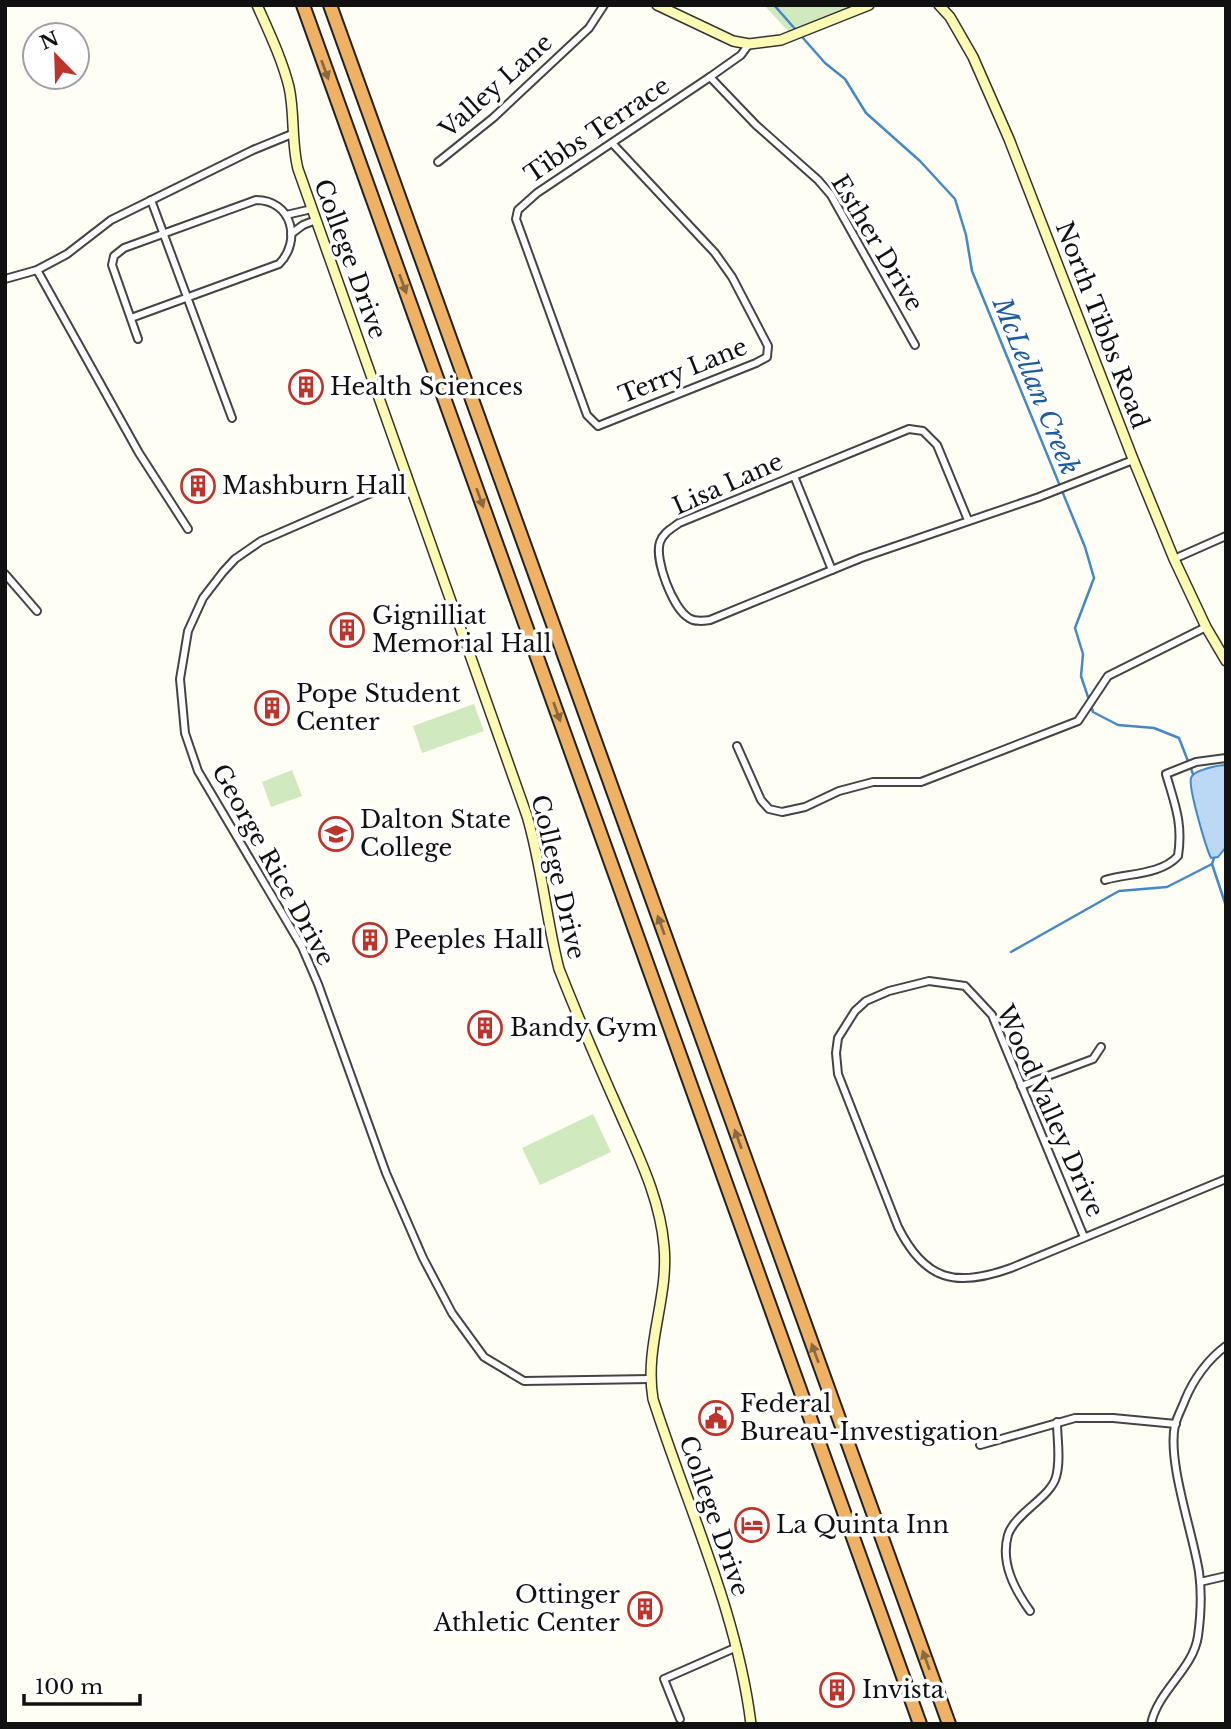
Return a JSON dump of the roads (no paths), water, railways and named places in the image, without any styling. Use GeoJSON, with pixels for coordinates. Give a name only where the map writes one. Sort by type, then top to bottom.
{"type":"FeatureCollection","features":[{"type":"Feature","properties":{"kind":"highway"},"geometry":{"type":"LineString","coordinates":[[303,5],[920,1724]]}},
{"type":"Feature","properties":{"kind":"highway"},"geometry":{"type":"LineString","coordinates":[[330,5],[949,1724]]}},
{"type":"Feature","properties":{"kind":"street","name":"College Drive"},"geometry":{"type":"LineString","coordinates":[[257,5],[289,88],[292,135],[298,169],[527,816],[559,969],[658,1209],[665,1250],[650,1379],[664,1433],[726,1609],[737,1647],[751,1724]]}},
{"type":"Feature","properties":{"kind":"street","name":"Valley Lane"},"geometry":{"type":"LineString","coordinates":[[439,162],[492,118],[589,28],[604,5]]}},
{"type":"Feature","properties":{"kind":"street"},"geometry":{"type":"LineString","coordinates":[[657,5],[733,41],[749,44],[781,40],[877,5]]}},
{"type":"Feature","properties":{"kind":"street","name":"North Tibbs Road"},"geometry":{"type":"LineString","coordinates":[[939,5],[950,17],[973,57],[1009,139],[1174,559],[1206,627],[1226,661]]}},
{"type":"Feature","properties":{"kind":"street","name":"Tibbs Terrace"},"geometry":{"type":"LineString","coordinates":[[598,426],[587,415],[516,219],[518,210],[537,193],[741,55],[749,44]]}},
{"type":"Feature","properties":{"kind":"street","name":"Esther Drive"},"geometry":{"type":"LineString","coordinates":[[710,77],[756,125],[831,195],[915,345]]}},
{"type":"Feature","properties":{"kind":"street"},"geometry":{"type":"LineString","coordinates":[[5,279],[37,270],[66,254],[111,220],[253,150],[292,135]]}},
{"type":"Feature","properties":{"kind":"street","name":"Terry Lane"},"geometry":{"type":"LineString","coordinates":[[598,426],[767,358],[768,346],[732,277],[715,253],[611,144]]}},
{"type":"Feature","properties":{"kind":"street"},"geometry":{"type":"LineString","coordinates":[[151,200],[232,418]]}},
{"type":"Feature","properties":{"kind":"street"},"geometry":{"type":"LineString","coordinates":[[131,318],[279,264],[287,256],[291,244],[286,215],[279,205],[269,200],[256,200],[124,248],[114,256],[112,265],[138,339]]}},
{"type":"Feature","properties":{"kind":"street"},"geometry":{"type":"LineString","coordinates":[[286,215],[312,209]]}},
{"type":"Feature","properties":{"kind":"street"},"geometry":{"type":"LineString","coordinates":[[291,234],[316,220]]}},
{"type":"Feature","properties":{"kind":"street"},"geometry":{"type":"LineString","coordinates":[[37,270],[139,453],[188,529]]}},
{"type":"Feature","properties":{"kind":"street","name":"Lisa Lane"},"geometry":{"type":"LineString","coordinates":[[968,520],[937,445],[923,431],[909,429],[679,523],[664,534],[658,557],[680,610],[690,619],[710,620],[832,570],[1039,497],[1133,460]]}},
{"type":"Feature","properties":{"kind":"street"},"geometry":{"type":"LineString","coordinates":[[794,476],[832,570]]}},
{"type":"Feature","properties":{"kind":"street","name":"George Rice Drive"},"geometry":{"type":"LineString","coordinates":[[408,477],[261,541],[222,572],[194,615],[186,640],[180,679],[184,733],[198,771],[302,947],[318,984],[386,1173],[423,1258],[452,1312],[484,1357],[524,1381],[650,1379]]}},
{"type":"Feature","properties":{"kind":"street"},"geometry":{"type":"LineString","coordinates":[[1174,559],[1226,536]]}},
{"type":"Feature","properties":{"kind":"street"},"geometry":{"type":"LineString","coordinates":[[5,574],[37,611]]}},
{"type":"Feature","properties":{"kind":"street"},"geometry":{"type":"LineString","coordinates":[[737,746],[761,800],[769,809],[782,812],[805,807],[839,791],[873,782],[921,782],[1078,721],[1108,676],[1206,627]]}},
{"type":"Feature","properties":{"kind":"street"},"geometry":{"type":"LineString","coordinates":[[1105,880],[1159,868],[1173,862],[1178,856],[1181,824],[1166,774],[1196,762],[1226,758]]}},
{"type":"Feature","properties":{"kind":"street","name":"Wood Valley Drive"},"geometry":{"type":"LineString","coordinates":[[1084,1237],[992,1014],[965,986],[929,981],[888,991],[866,1000],[855,1011],[838,1038],[838,1074],[898,1227],[910,1250],[923,1265],[944,1275],[967,1280],[984,1278],[1226,1179]]}},
{"type":"Feature","properties":{"kind":"street"},"geometry":{"type":"LineString","coordinates":[[1021,1086],[1093,1059],[1101,1047]]}},
{"type":"Feature","properties":{"kind":"street"},"geometry":{"type":"LineString","coordinates":[[1151,1724],[1163,1696],[1186,1666],[1198,1639],[1200,1582],[1176,1461],[1176,1424],[1191,1385],[1216,1353],[1226,1346]]}},
{"type":"Feature","properties":{"kind":"street"},"geometry":{"type":"LineString","coordinates":[[980,1445],[1075,1418],[1113,1418],[1176,1424]]}},
{"type":"Feature","properties":{"kind":"street"},"geometry":{"type":"LineString","coordinates":[[1030,1612],[1016,1592],[1009,1570],[1006,1556],[1008,1534],[1056,1479],[1057,1422]]}},
{"type":"Feature","properties":{"kind":"street"},"geometry":{"type":"LineString","coordinates":[[1200,1582],[1226,1576]]}},
{"type":"Feature","properties":{"kind":"street"},"geometry":{"type":"LineString","coordinates":[[680,1719],[664,1679],[737,1647]]}},
{"type":"Feature","properties":{"kind":"water"},"geometry":{"type":"Polygon","coordinates":[[[1226,765],[1226,847],[1218,857],[1211,858],[1195,805],[1191,778],[1201,770],[1226,765]]]}},
{"type":"Feature","properties":{"kind":"waterway","name":"McLellan Creek"},"geometry":{"type":"LineString","coordinates":[[774,5],[825,63],[845,79],[866,113],[920,161],[955,199],[966,235],[972,271],[1085,547],[1094,578],[1075,628],[1083,654],[1081,676],[1089,700]]}},
{"type":"Feature","properties":{"kind":"waterway","name":"McLellan Creek"},"geometry":{"type":"LineString","coordinates":[[1091,706],[1093,712],[1118,725],[1154,728],[1179,738],[1193,774]]}},
{"type":"Feature","properties":{"kind":"waterway","name":"McLellan Creek"},"geometry":{"type":"LineString","coordinates":[[1214,858],[1212,864],[1226,906]]}},
{"type":"Feature","properties":{"kind":"waterway"},"geometry":{"type":"LineString","coordinates":[[1011,952],[1119,891],[1167,887],[1212,864]]}},
{"type":"Feature","properties":{"kind":"place","name":"Health Sciences"},"geometry":{"type":"Point","coordinates":[306,387]}},
{"type":"Feature","properties":{"kind":"place","name":"Mashburn Hall"},"geometry":{"type":"Point","coordinates":[198,486]}},
{"type":"Feature","properties":{"kind":"place","name":"Gignilliat Memorial Hall"},"geometry":{"type":"Point","coordinates":[347,630]}},
{"type":"Feature","properties":{"kind":"place","name":"Pope Student Center"},"geometry":{"type":"Point","coordinates":[272,708]}},
{"type":"Feature","properties":{"kind":"place","name":"Dalton State College"},"geometry":{"type":"Point","coordinates":[336,834]}},
{"type":"Feature","properties":{"kind":"place","name":"Peeples Hall"},"geometry":{"type":"Point","coordinates":[370,940]}},
{"type":"Feature","properties":{"kind":"place","name":"Bandy Gym"},"geometry":{"type":"Point","coordinates":[485,1028]}},
{"type":"Feature","properties":{"kind":"place","name":"Federal Bureau-Investigation"},"geometry":{"type":"Point","coordinates":[716,1418]}},
{"type":"Feature","properties":{"kind":"place","name":"La Quinta Inn"},"geometry":{"type":"Point","coordinates":[752,1525]}},
{"type":"Feature","properties":{"kind":"place","name":"Ottinger Athletic Center"},"geometry":{"type":"Point","coordinates":[645,1609]}},
{"type":"Feature","properties":{"kind":"place","name":"Invista"},"geometry":{"type":"Point","coordinates":[837,1690]}}]}
